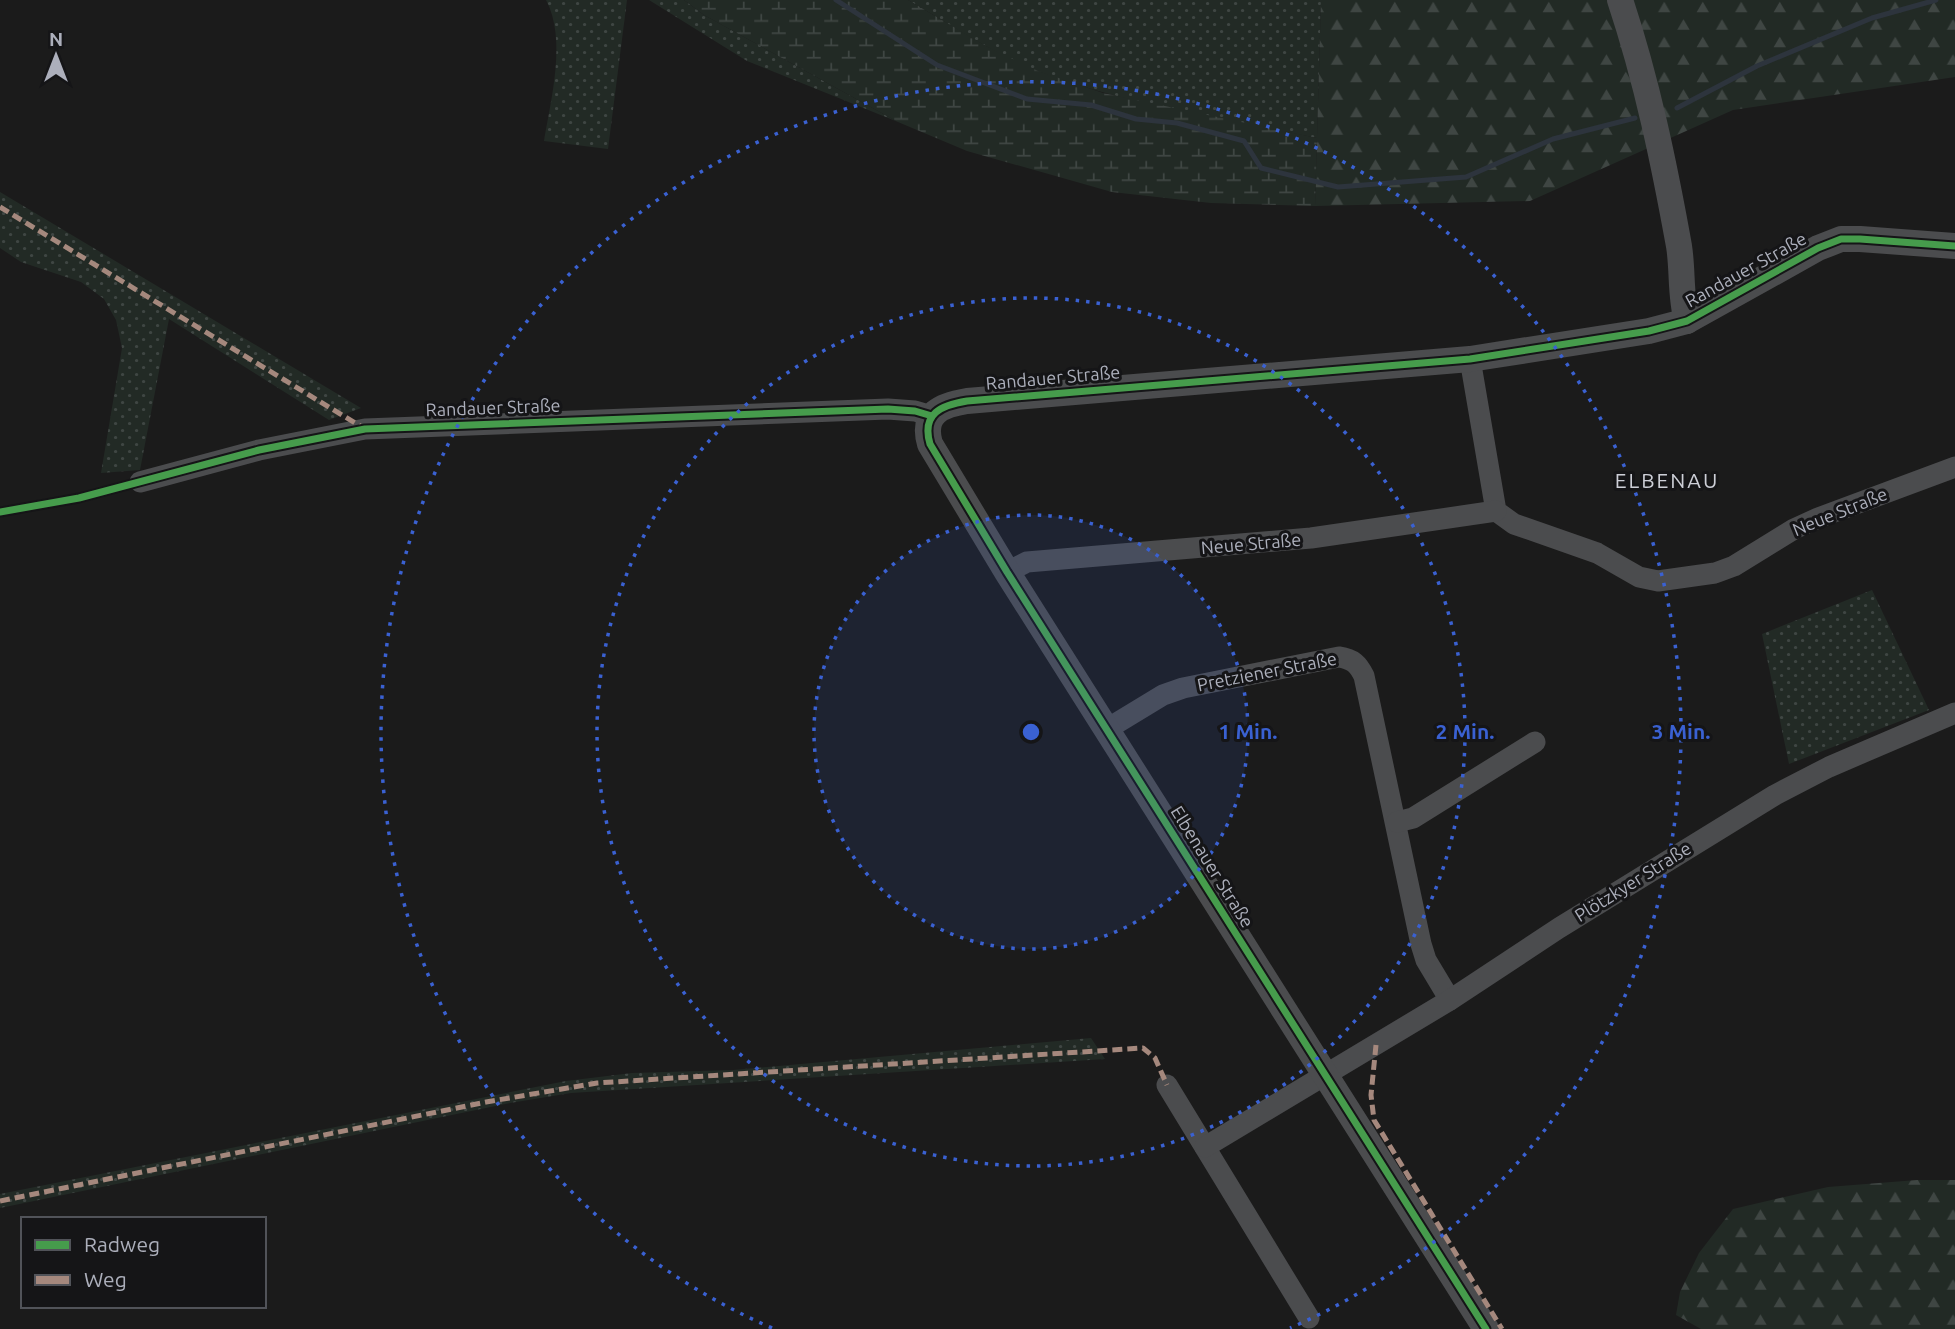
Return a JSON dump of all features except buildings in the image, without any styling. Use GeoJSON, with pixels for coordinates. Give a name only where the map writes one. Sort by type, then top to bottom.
{"type":"FeatureCollection","features":[{"type":"Feature","properties":{"kind":"street"},"geometry":{"type":"LineString","coordinates":[[1620,0],[1653,112],[1681,258],[1682,295],[1687,321]]}},
{"type":"Feature","properties":{"kind":"street","name":"Randauer Straße"},"geometry":{"type":"LineString","coordinates":[[139,482],[259,450],[365,429],[888,409],[915,411],[932,416],[944,406],[967,401],[1470,359],[1649,331],[1687,321],[1818,248],[1841,239],[1955,246]]}},
{"type":"Feature","properties":{"kind":"street"},"geometry":{"type":"LineString","coordinates":[[1470,359],[1496,511]]}},
{"type":"Feature","properties":{"kind":"street","name":"Elbenauer Straße"},"geometry":{"type":"LineString","coordinates":[[932,416],[927,430],[930,444],[1007,572],[1486,1329]]}},
{"type":"Feature","properties":{"kind":"street","name":"Neue Straße"},"geometry":{"type":"LineString","coordinates":[[1007,572],[1027,562],[1311,538],[1496,511],[1514,524],[1597,553],[1639,577],[1658,581],[1715,573],[1734,566],[1794,529],[1818,518],[1955,467]]}},
{"type":"Feature","properties":{"kind":"street","name":"Pretziener Straße"},"geometry":{"type":"LineString","coordinates":[[1107,729],[1163,695],[1183,688],[1339,657],[1350,658],[1364,676],[1424,952],[1450,1000]]}},
{"type":"Feature","properties":{"kind":"street","name":"Plötzkyer Straße"},"geometry":{"type":"LineString","coordinates":[[1324,1076],[1450,1000],[1559,928],[1783,790],[1955,713]]}},
{"type":"Feature","properties":{"kind":"street"},"geometry":{"type":"LineString","coordinates":[[1397,822],[1413,818],[1535,743]]}},
{"type":"Feature","properties":{"kind":"street"},"geometry":{"type":"LineString","coordinates":[[1205,1147],[1324,1076]]}},
{"type":"Feature","properties":{"kind":"street"},"geometry":{"type":"LineString","coordinates":[[1167,1085],[1309,1318]]}},
{"type":"Feature","properties":{"kind":"green space"},"geometry":{"type":"Polygon","coordinates":[[[546,0],[627,0],[608,149],[544,141],[556,69],[556,33],[546,0]]]}},
{"type":"Feature","properties":{"kind":"green space"},"geometry":{"type":"Polygon","coordinates":[[[649,0],[684,0],[704,15],[898,122],[747,61],[649,0]]]}},
{"type":"Feature","properties":{"kind":"green space"},"geometry":{"type":"Polygon","coordinates":[[[684,0],[908,0],[986,46],[1038,71],[1103,93],[1317,138],[1315,206],[1211,203],[1112,192],[967,151],[898,122],[704,15],[684,0]]]}},
{"type":"Feature","properties":{"kind":"green space"},"geometry":{"type":"Polygon","coordinates":[[[908,0],[1321,0],[1317,138],[1177,110],[1074,84],[1006,57],[908,0]]]}},
{"type":"Feature","properties":{"kind":"green space"},"geometry":{"type":"Polygon","coordinates":[[[1321,0],[1955,0],[1955,77],[1733,110],[1530,201],[1315,206],[1321,0]]]}},
{"type":"Feature","properties":{"kind":"green space"},"geometry":{"type":"Polygon","coordinates":[[[0,192],[361,408],[329,420],[169,319],[140,470],[101,473],[122,348],[116,320],[104,299],[81,282],[21,262],[0,248],[0,192]]]}},
{"type":"Feature","properties":{"kind":"green space"},"geometry":{"type":"Polygon","coordinates":[[[1872,590],[1929,710],[1789,764],[1762,634],[1872,590]]]}},
{"type":"Feature","properties":{"kind":"green space"},"geometry":{"type":"Polygon","coordinates":[[[1091,1038],[1105,1059],[571,1093],[510,1103],[0,1208],[0,1194],[566,1081],[632,1073],[733,1070],[1091,1038]]]}},
{"type":"Feature","properties":{"kind":"green space"},"geometry":{"type":"Polygon","coordinates":[[[1955,1180],[1955,1329],[1701,1329],[1676,1315],[1680,1292],[1699,1253],[1733,1209],[1828,1187],[1955,1180]]]}},
{"type":"Feature","properties":{"kind":"waterway"},"geometry":{"type":"LineString","coordinates":[[836,0],[937,65],[1027,99],[1091,105],[1136,119],[1177,123],[1244,141],[1261,168],[1338,187],[1466,177],[1553,139],[1635,118]]}},
{"type":"Feature","properties":{"kind":"waterway"},"geometry":{"type":"LineString","coordinates":[[1677,108],[1757,66],[1872,18],[1936,0]]}},
{"type":"Feature","properties":{"kind":"marked path"},"geometry":{"type":"LineString","coordinates":[[0,207],[365,429]]}},
{"type":"Feature","properties":{"kind":"marked path"},"geometry":{"type":"LineString","coordinates":[[1376,1045],[1371,1095],[1374,1120],[1502,1329]]}},
{"type":"Feature","properties":{"kind":"marked path"},"geometry":{"type":"LineString","coordinates":[[0,1201],[486,1102],[597,1083],[1143,1048],[1155,1058],[1167,1085]]}},
{"type":"Feature","properties":{"kind":"cycle path"},"geometry":{"type":"LineString","coordinates":[[1486,1329],[1007,572],[930,444],[928,425],[931,418],[942,408],[967,401],[1470,359],[1649,331],[1687,321],[1818,248],[1841,239],[1955,246]]}},
{"type":"Feature","properties":{"kind":"cycle path"},"geometry":{"type":"LineString","coordinates":[[0,512],[79,498],[259,450],[365,429],[888,409],[915,411],[932,416]]}},
{"type":"Feature","properties":{"kind":"district","name":"ELBENAU"},"geometry":{"type":"Point","coordinates":[1667,481]}}]}
